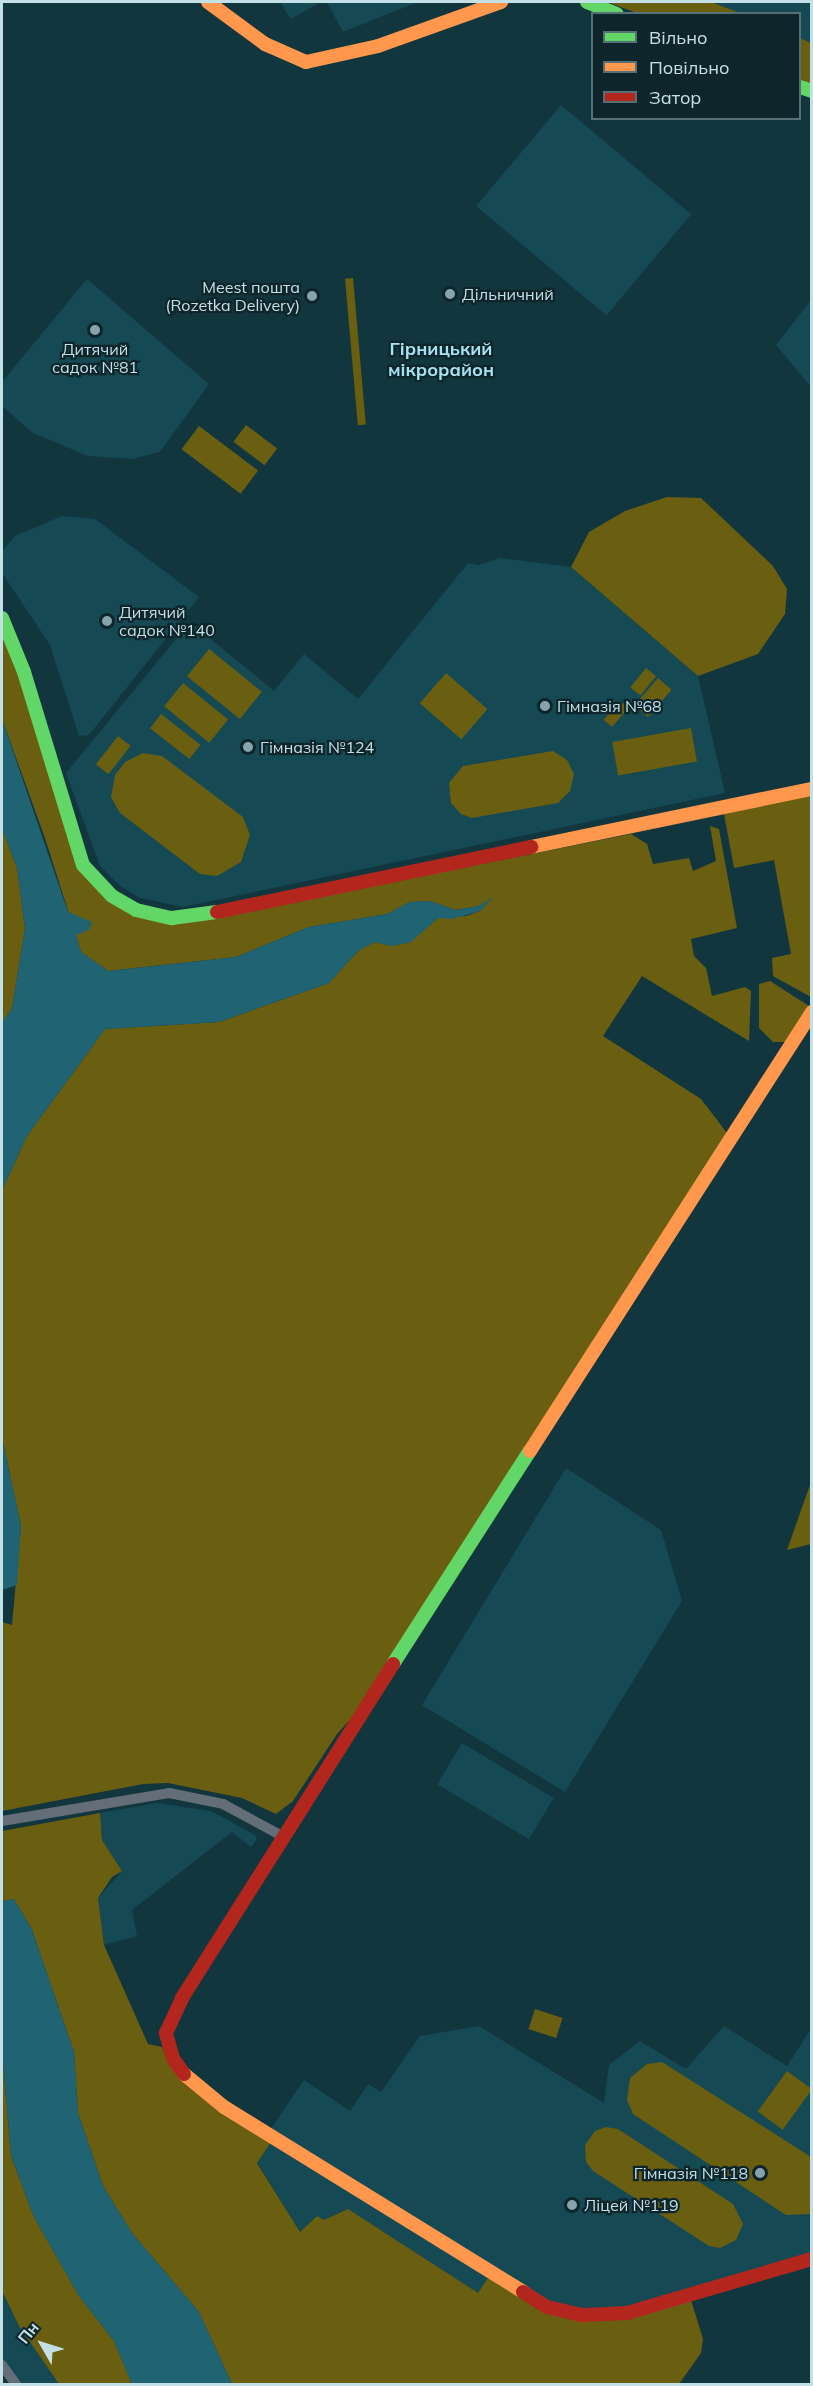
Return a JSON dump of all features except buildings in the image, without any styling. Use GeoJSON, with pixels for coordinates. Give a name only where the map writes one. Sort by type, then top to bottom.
{"type":"FeatureCollection","features":[{"type":"Feature","properties":{"kind":"street"},"geometry":{"type":"LineString","coordinates":[[208,2],[265,44],[306,62],[378,46],[501,2]]}},
{"type":"Feature","properties":{"kind":"street"},"geometry":{"type":"LineString","coordinates":[[587,2],[612,12]]}},
{"type":"Feature","properties":{"kind":"street"},"geometry":{"type":"LineString","coordinates":[[2,618],[24,672],[83,865],[112,896],[136,910],[172,918],[193,917],[812,789]]}},
{"type":"Feature","properties":{"kind":"street"},"geometry":{"type":"LineString","coordinates":[[812,1012],[282,1836],[182,1998],[166,2033],[173,2058],[200,2089],[528,2297],[567,2313],[602,2316],[627,2313],[812,2259]]}},
{"type":"Feature","properties":{"kind":"street"},"geometry":{"type":"LineString","coordinates":[[2,1821],[169,1793],[223,1804],[282,1836]]}},
{"type":"Feature","properties":{"kind":"street"},"geometry":{"type":"LineString","coordinates":[[2,2365],[16,2385]]}},
{"type":"Feature","properties":{"kind":"shaded area"},"geometry":{"type":"Polygon","coordinates":[[[280,2],[321,2],[291,19],[280,2]]]}},
{"type":"Feature","properties":{"kind":"shaded area"},"geometry":{"type":"Polygon","coordinates":[[[327,2],[418,2],[343,32],[327,2]]]}},
{"type":"Feature","properties":{"kind":"shaded area"},"geometry":{"type":"Polygon","coordinates":[[[607,2],[711,2],[737,12],[634,12],[607,2]]]}},
{"type":"Feature","properties":{"kind":"shaded area"},"geometry":{"type":"Polygon","coordinates":[[[711,2],[811,2],[811,43],[801,38],[801,12],[737,12],[711,2]]]}},
{"type":"Feature","properties":{"kind":"shaded area"},"geometry":{"type":"Polygon","coordinates":[[[801,38],[811,43],[811,84],[801,79],[801,38]]]}},
{"type":"Feature","properties":{"kind":"shaded area"},"geometry":{"type":"Polygon","coordinates":[[[561,105],[691,214],[606,315],[476,206],[561,105]]]}},
{"type":"Feature","properties":{"kind":"shaded area"},"geometry":{"type":"Polygon","coordinates":[[[353,278],[366,424],[358,425],[345,279],[353,278]]]}},
{"type":"Feature","properties":{"kind":"shaded area","name":"Дитячий садок №81"},"geometry":{"type":"Polygon","coordinates":[[[87,279],[209,384],[160,452],[132,459],[88,456],[33,433],[2,406],[2,382],[87,279]]]}},
{"type":"Feature","properties":{"kind":"shaded area"},"geometry":{"type":"Polygon","coordinates":[[[811,300],[811,387],[776,345],[811,300]]]}},
{"type":"Feature","properties":{"kind":"shaded area"},"geometry":{"type":"Polygon","coordinates":[[[246,425],[277,448],[265,465],[233,442],[246,425]]]}},
{"type":"Feature","properties":{"kind":"shaded area"},"geometry":{"type":"Polygon","coordinates":[[[199,426],[258,471],[241,494],[182,449],[199,426]]]}},
{"type":"Feature","properties":{"kind":"shaded area"},"geometry":{"type":"Polygon","coordinates":[[[667,497],[701,498],[773,566],[787,589],[785,614],[758,654],[698,676],[571,567],[589,532],[625,511],[667,497]]]}},
{"type":"Feature","properties":{"kind":"shaded area","name":"Дитячий садок №140"},"geometry":{"type":"Polygon","coordinates":[[[62,516],[95,519],[199,597],[89,735],[79,736],[50,645],[2,573],[2,551],[15,536],[62,516]]]}},
{"type":"Feature","properties":{"kind":"shaded area"},"geometry":{"type":"Polygon","coordinates":[[[500,558],[571,567],[698,676],[725,793],[183,907],[140,898],[119,885],[100,866],[66,773],[190,622],[274,691],[304,654],[358,699],[468,563],[479,565],[500,558]]]}},
{"type":"Feature","properties":{"kind":"shaded area"},"geometry":{"type":"Polygon","coordinates":[[[2,632],[15,662],[78,868],[110,900],[193,922],[631,834],[647,844],[653,864],[689,858],[693,871],[716,861],[710,826],[719,829],[737,928],[691,939],[694,956],[706,968],[712,996],[745,987],[751,991],[749,1041],[642,976],[603,1036],[701,1099],[727,1133],[357,1712],[337,1734],[293,1801],[276,1814],[242,1798],[168,1783],[143,1784],[2,1811],[2,1622],[12,1625],[21,1526],[2,1438],[2,1190],[27,1136],[105,1029],[219,1022],[329,983],[358,951],[374,942],[392,946],[410,942],[438,918],[466,916],[480,911],[491,899],[479,906],[455,910],[430,901],[410,902],[387,914],[309,927],[236,957],[108,971],[81,952],[45,838],[2,719],[2,632]]]}},
{"type":"Feature","properties":{"kind":"shaded area"},"geometry":{"type":"Polygon","coordinates":[[[209,649],[262,692],[240,719],[187,676],[209,649]]]}},
{"type":"Feature","properties":{"kind":"shaded area"},"geometry":{"type":"Polygon","coordinates":[[[646,668],[656,676],[640,696],[630,687],[646,668]]]}},
{"type":"Feature","properties":{"kind":"shaded area"},"geometry":{"type":"Polygon","coordinates":[[[446,673],[488,709],[461,739],[420,703],[446,673]]]}},
{"type":"Feature","properties":{"kind":"shaded area"},"geometry":{"type":"Polygon","coordinates":[[[658,678],[672,690],[648,717],[634,705],[658,678]]]}},
{"type":"Feature","properties":{"kind":"shaded area"},"geometry":{"type":"Polygon","coordinates":[[[183,683],[228,720],[209,743],[164,706],[183,683]]]}},
{"type":"Feature","properties":{"kind":"shaded area"},"geometry":{"type":"Polygon","coordinates":[[[620,701],[628,708],[612,727],[604,720],[620,701]]]}},
{"type":"Feature","properties":{"kind":"shaded area"},"geometry":{"type":"Polygon","coordinates":[[[161,714],[200,745],[189,759],[150,728],[161,714]]]}},
{"type":"Feature","properties":{"kind":"shaded area"},"geometry":{"type":"Polygon","coordinates":[[[2,719],[68,912],[92,922],[89,930],[76,935],[81,952],[108,971],[236,957],[309,927],[387,914],[410,902],[430,901],[455,910],[479,906],[493,897],[480,911],[452,919],[438,918],[411,942],[392,946],[374,942],[358,951],[329,983],[219,1022],[105,1029],[27,1136],[2,1190],[2,1023],[12,1008],[25,928],[17,868],[2,828],[2,719]]]}},
{"type":"Feature","properties":{"kind":"shaded area"},"geometry":{"type":"Polygon","coordinates":[[[691,728],[697,761],[618,775],[612,742],[691,728]]]}},
{"type":"Feature","properties":{"kind":"shaded area"},"geometry":{"type":"Polygon","coordinates":[[[118,736],[131,746],[108,774],[96,764],[118,736]]]}},
{"type":"Feature","properties":{"kind":"shaded area"},"geometry":{"type":"Polygon","coordinates":[[[553,751],[567,760],[574,774],[570,791],[558,803],[472,818],[461,814],[451,803],[449,783],[463,766],[553,751]]]}},
{"type":"Feature","properties":{"kind":"shaded area"},"geometry":{"type":"Polygon","coordinates":[[[143,753],[162,756],[243,817],[250,835],[241,862],[217,876],[200,874],[120,813],[111,797],[115,775],[125,762],[143,753]]]}},
{"type":"Feature","properties":{"kind":"shaded area"},"geometry":{"type":"Polygon","coordinates":[[[811,795],[811,997],[773,976],[772,958],[791,954],[774,860],[734,868],[724,814],[811,795]]]}},
{"type":"Feature","properties":{"kind":"shaded area"},"geometry":{"type":"Polygon","coordinates":[[[2,828],[17,868],[25,928],[12,1008],[2,1023],[2,828]]]}},
{"type":"Feature","properties":{"kind":"shaded area"},"geometry":{"type":"Polygon","coordinates":[[[770,981],[809,1006],[786,1042],[773,1042],[759,1028],[759,984],[770,981]]]}},
{"type":"Feature","properties":{"kind":"shaded area"},"geometry":{"type":"Polygon","coordinates":[[[2,1438],[21,1526],[17,1585],[2,1590],[2,1438]]]}},
{"type":"Feature","properties":{"kind":"shaded area"},"geometry":{"type":"Polygon","coordinates":[[[566,1468],[661,1530],[682,1601],[565,1792],[422,1705],[566,1468]]]}},
{"type":"Feature","properties":{"kind":"shaded area"},"geometry":{"type":"Polygon","coordinates":[[[811,1482],[811,1544],[787,1550],[811,1482]]]}},
{"type":"Feature","properties":{"kind":"shaded area"},"geometry":{"type":"Polygon","coordinates":[[[462,1743],[554,1798],[529,1839],[437,1784],[462,1743]]]}},
{"type":"Feature","properties":{"kind":"shaded area"},"geometry":{"type":"Polygon","coordinates":[[[156,1803],[211,1811],[255,1835],[257,1839],[251,1847],[232,1832],[132,1910],[137,1936],[104,1945],[98,1898],[122,1871],[102,1840],[100,1813],[156,1803]]]}},
{"type":"Feature","properties":{"kind":"shaded area"},"geometry":{"type":"Polygon","coordinates":[[[100,1813],[102,1840],[122,1871],[112,1877],[98,1898],[104,1945],[148,2044],[162,2047],[168,2062],[271,2142],[257,2163],[300,2232],[317,2216],[324,2220],[348,2209],[478,2293],[488,2278],[565,2317],[691,2300],[703,2339],[701,2353],[679,2384],[232,2384],[199,2312],[132,2233],[103,2186],[78,2113],[74,2052],[32,1930],[14,1899],[2,1901],[2,1831],[100,1813]]]}},
{"type":"Feature","properties":{"kind":"shaded area"},"geometry":{"type":"Polygon","coordinates":[[[14,1899],[32,1930],[74,2052],[78,2113],[103,2186],[132,2233],[199,2312],[232,2384],[132,2384],[114,2341],[79,2296],[34,2217],[11,2156],[2,2050],[2,1901],[14,1899]]]}},
{"type":"Feature","properties":{"kind":"shaded area"},"geometry":{"type":"Polygon","coordinates":[[[535,2009],[563,2018],[556,2038],[529,2029],[535,2009]]]}},
{"type":"Feature","properties":{"kind":"shaded area","name":"Ліцей №119"},"geometry":{"type":"Polygon","coordinates":[[[479,2026],[604,2103],[609,2065],[640,2041],[686,2069],[724,2026],[787,2066],[811,2029],[811,2255],[626,2307],[585,2310],[549,2303],[270,2130],[304,2080],[350,2111],[368,2084],[381,2092],[420,2036],[479,2026]]]}},
{"type":"Feature","properties":{"kind":"shaded area"},"geometry":{"type":"Polygon","coordinates":[[[2,2050],[11,2156],[34,2217],[79,2296],[114,2341],[132,2384],[59,2384],[19,2326],[2,2291],[2,2050]]]}},
{"type":"Feature","properties":{"kind":"shaded area"},"geometry":{"type":"Polygon","coordinates":[[[662,2062],[811,2157],[811,2214],[786,2215],[633,2114],[627,2100],[630,2078],[647,2064],[662,2062]]]}},
{"type":"Feature","properties":{"kind":"shaded area"},"geometry":{"type":"Polygon","coordinates":[[[787,2071],[812,2089],[783,2130],[758,2111],[787,2071]]]}},
{"type":"Feature","properties":{"kind":"shaded area"},"geometry":{"type":"Polygon","coordinates":[[[606,2127],[618,2129],[733,2204],[743,2224],[736,2240],[720,2248],[709,2246],[593,2171],[586,2162],[585,2145],[595,2131],[606,2127]]]}},
{"type":"Feature","properties":{"kind":"shaded area"},"geometry":{"type":"Polygon","coordinates":[[[271,2142],[488,2278],[478,2294],[348,2209],[324,2220],[317,2216],[300,2232],[257,2162],[271,2142]]]}},
{"type":"Feature","properties":{"kind":"shaded area"},"geometry":{"type":"Polygon","coordinates":[[[2,2291],[19,2326],[59,2384],[15,2384],[2,2365],[2,2291]]]}},
{"type":"Feature","properties":{"kind":"traffic: fast"},"geometry":{"type":"LineString","coordinates":[[587,2],[612,12]]}},
{"type":"Feature","properties":{"kind":"traffic: fast"},"geometry":{"type":"LineString","coordinates":[[801,87],[812,91]]}},
{"type":"Feature","properties":{"kind":"traffic: fast"},"geometry":{"type":"LineString","coordinates":[[2,618],[24,672],[83,865],[112,896],[136,910],[172,918],[217,912]]}},
{"type":"Feature","properties":{"kind":"traffic: fast"},"geometry":{"type":"LineString","coordinates":[[393,1664],[530,1451]]}},
{"type":"Feature","properties":{"kind":"traffic: slow"},"geometry":{"type":"LineString","coordinates":[[208,2],[265,44],[306,62],[378,46],[501,2]]}},
{"type":"Feature","properties":{"kind":"traffic: slow"},"geometry":{"type":"LineString","coordinates":[[531,847],[812,789]]}},
{"type":"Feature","properties":{"kind":"traffic: slow"},"geometry":{"type":"LineString","coordinates":[[530,1451],[812,1012]]}},
{"type":"Feature","properties":{"kind":"traffic: slow"},"geometry":{"type":"LineString","coordinates":[[184,2074],[224,2107],[523,2292]]}},
{"type":"Feature","properties":{"kind":"traffic: jam"},"geometry":{"type":"LineString","coordinates":[[217,912],[531,847]]}},
{"type":"Feature","properties":{"kind":"traffic: jam"},"geometry":{"type":"LineString","coordinates":[[184,2074],[173,2058],[166,2033],[182,1998],[393,1664]]}},
{"type":"Feature","properties":{"kind":"traffic: jam"},"geometry":{"type":"LineString","coordinates":[[523,2292],[547,2307],[583,2315],[627,2313],[812,2259]]}},
{"type":"Feature","properties":{"kind":"place","name":"Дільничний"},"geometry":{"type":"Point","coordinates":[450,294]}},
{"type":"Feature","properties":{"kind":"place","name":"Meest пошта (Rozetka Delivery)"},"geometry":{"type":"Point","coordinates":[312,296]}},
{"type":"Feature","properties":{"kind":"place","name":"Дитячий садок №81"},"geometry":{"type":"Point","coordinates":[95,330]}},
{"type":"Feature","properties":{"kind":"place","name":"Дитячий садок №140"},"geometry":{"type":"Point","coordinates":[107,621]}},
{"type":"Feature","properties":{"kind":"place","name":"Гімназія №68"},"geometry":{"type":"Point","coordinates":[545,706]}},
{"type":"Feature","properties":{"kind":"place","name":"Гімназія №124"},"geometry":{"type":"Point","coordinates":[248,747]}},
{"type":"Feature","properties":{"kind":"place","name":"Гімназія №118"},"geometry":{"type":"Point","coordinates":[760,2173]}},
{"type":"Feature","properties":{"kind":"place","name":"Ліцей №119"},"geometry":{"type":"Point","coordinates":[572,2205]}},
{"type":"Feature","properties":{"kind":"district","name":"Гірницький мікрорайон"},"geometry":{"type":"Point","coordinates":[441,360]}}]}
